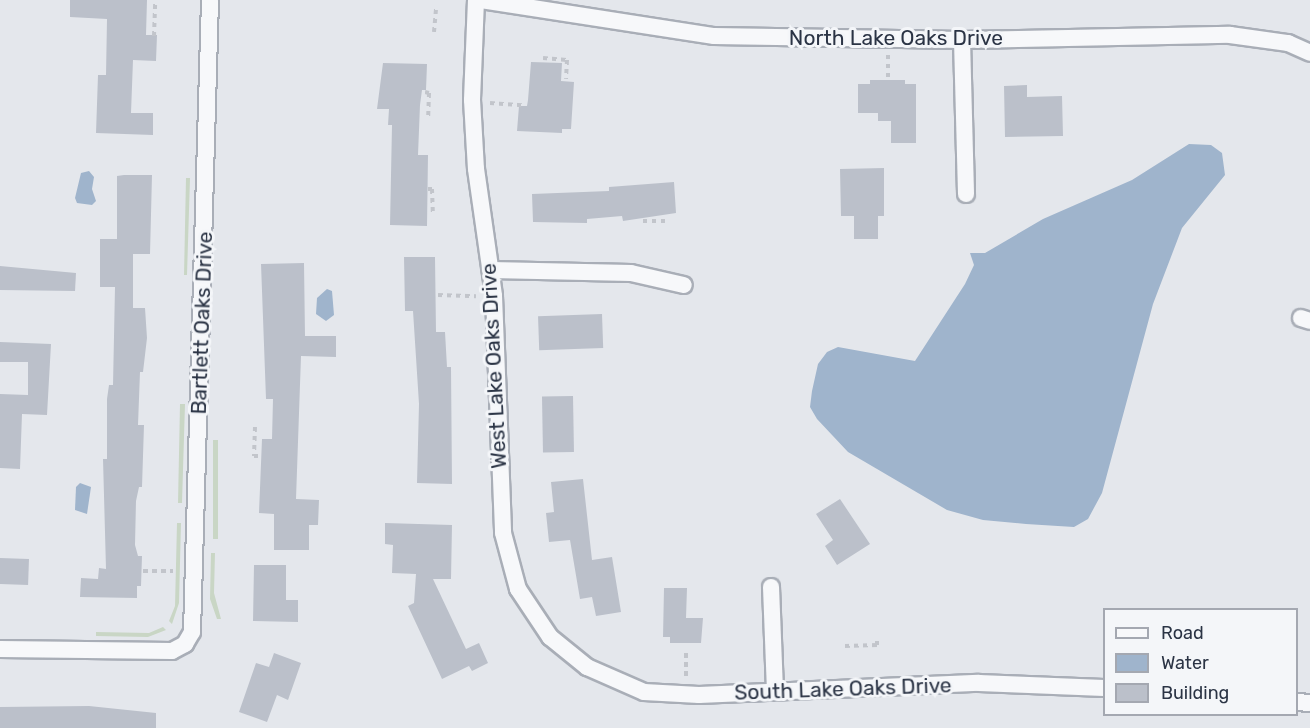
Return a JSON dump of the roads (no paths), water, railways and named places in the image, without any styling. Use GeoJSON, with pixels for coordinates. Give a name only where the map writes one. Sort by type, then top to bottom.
{"type":"FeatureCollection","features":[{"type":"Feature","properties":{"kind":"street","name":"Bartlett Oaks Drive"},"geometry":{"type":"LineString","coordinates":[[0,649],[172,651],[184,644],[194,625],[210,0]]}},
{"type":"Feature","properties":{"kind":"street","name":"West Lake Oaks Drive"},"geometry":{"type":"LineString","coordinates":[[476,0],[472,100],[476,169],[491,270],[501,512],[507,554],[518,589],[537,621],[563,650],[587,667]]}},
{"type":"Feature","properties":{"kind":"street","name":"North Lake Oaks Drive"},"geometry":{"type":"LineString","coordinates":[[481,0],[714,36],[962,39],[1230,34],[1288,43],[1310,53]]}},
{"type":"Feature","properties":{"kind":"street"},"geometry":{"type":"LineString","coordinates":[[962,39],[966,194]]}},
{"type":"Feature","properties":{"kind":"street"},"geometry":{"type":"LineString","coordinates":[[491,270],[630,273],[684,285]]}},
{"type":"Feature","properties":{"kind":"street"},"geometry":{"type":"LineString","coordinates":[[771,587],[775,689]]}},
{"type":"Feature","properties":{"kind":"street","name":"South Lake Oaks Drive"},"geometry":{"type":"LineString","coordinates":[[587,667],[644,692],[699,695],[775,689],[967,683],[1103,688]]}},
{"type":"Feature","properties":{"kind":"water"},"geometry":{"type":"Polygon","coordinates":[[[1189,144],[1211,145],[1222,153],[1225,175],[1182,228],[1153,304],[1102,493],[1088,519],[1074,527],[1026,524],[983,520],[947,510],[848,452],[817,419],[810,407],[812,391],[818,364],[827,352],[838,347],[915,361],[965,284],[974,265],[970,253],[985,253],[1043,219],[1132,180],[1189,144]]]}},
{"type":"Feature","properties":{"kind":"water"},"geometry":{"type":"Polygon","coordinates":[[[89,171],[94,177],[92,189],[96,201],[92,205],[77,203],[75,198],[81,173],[89,171]]]}},
{"type":"Feature","properties":{"kind":"water"},"geometry":{"type":"Polygon","coordinates":[[[327,289],[332,291],[334,315],[326,321],[316,314],[317,298],[327,289]]]}},
{"type":"Feature","properties":{"kind":"water"},"geometry":{"type":"Polygon","coordinates":[[[80,483],[91,487],[87,514],[75,510],[76,487],[80,483]]]}}]}
